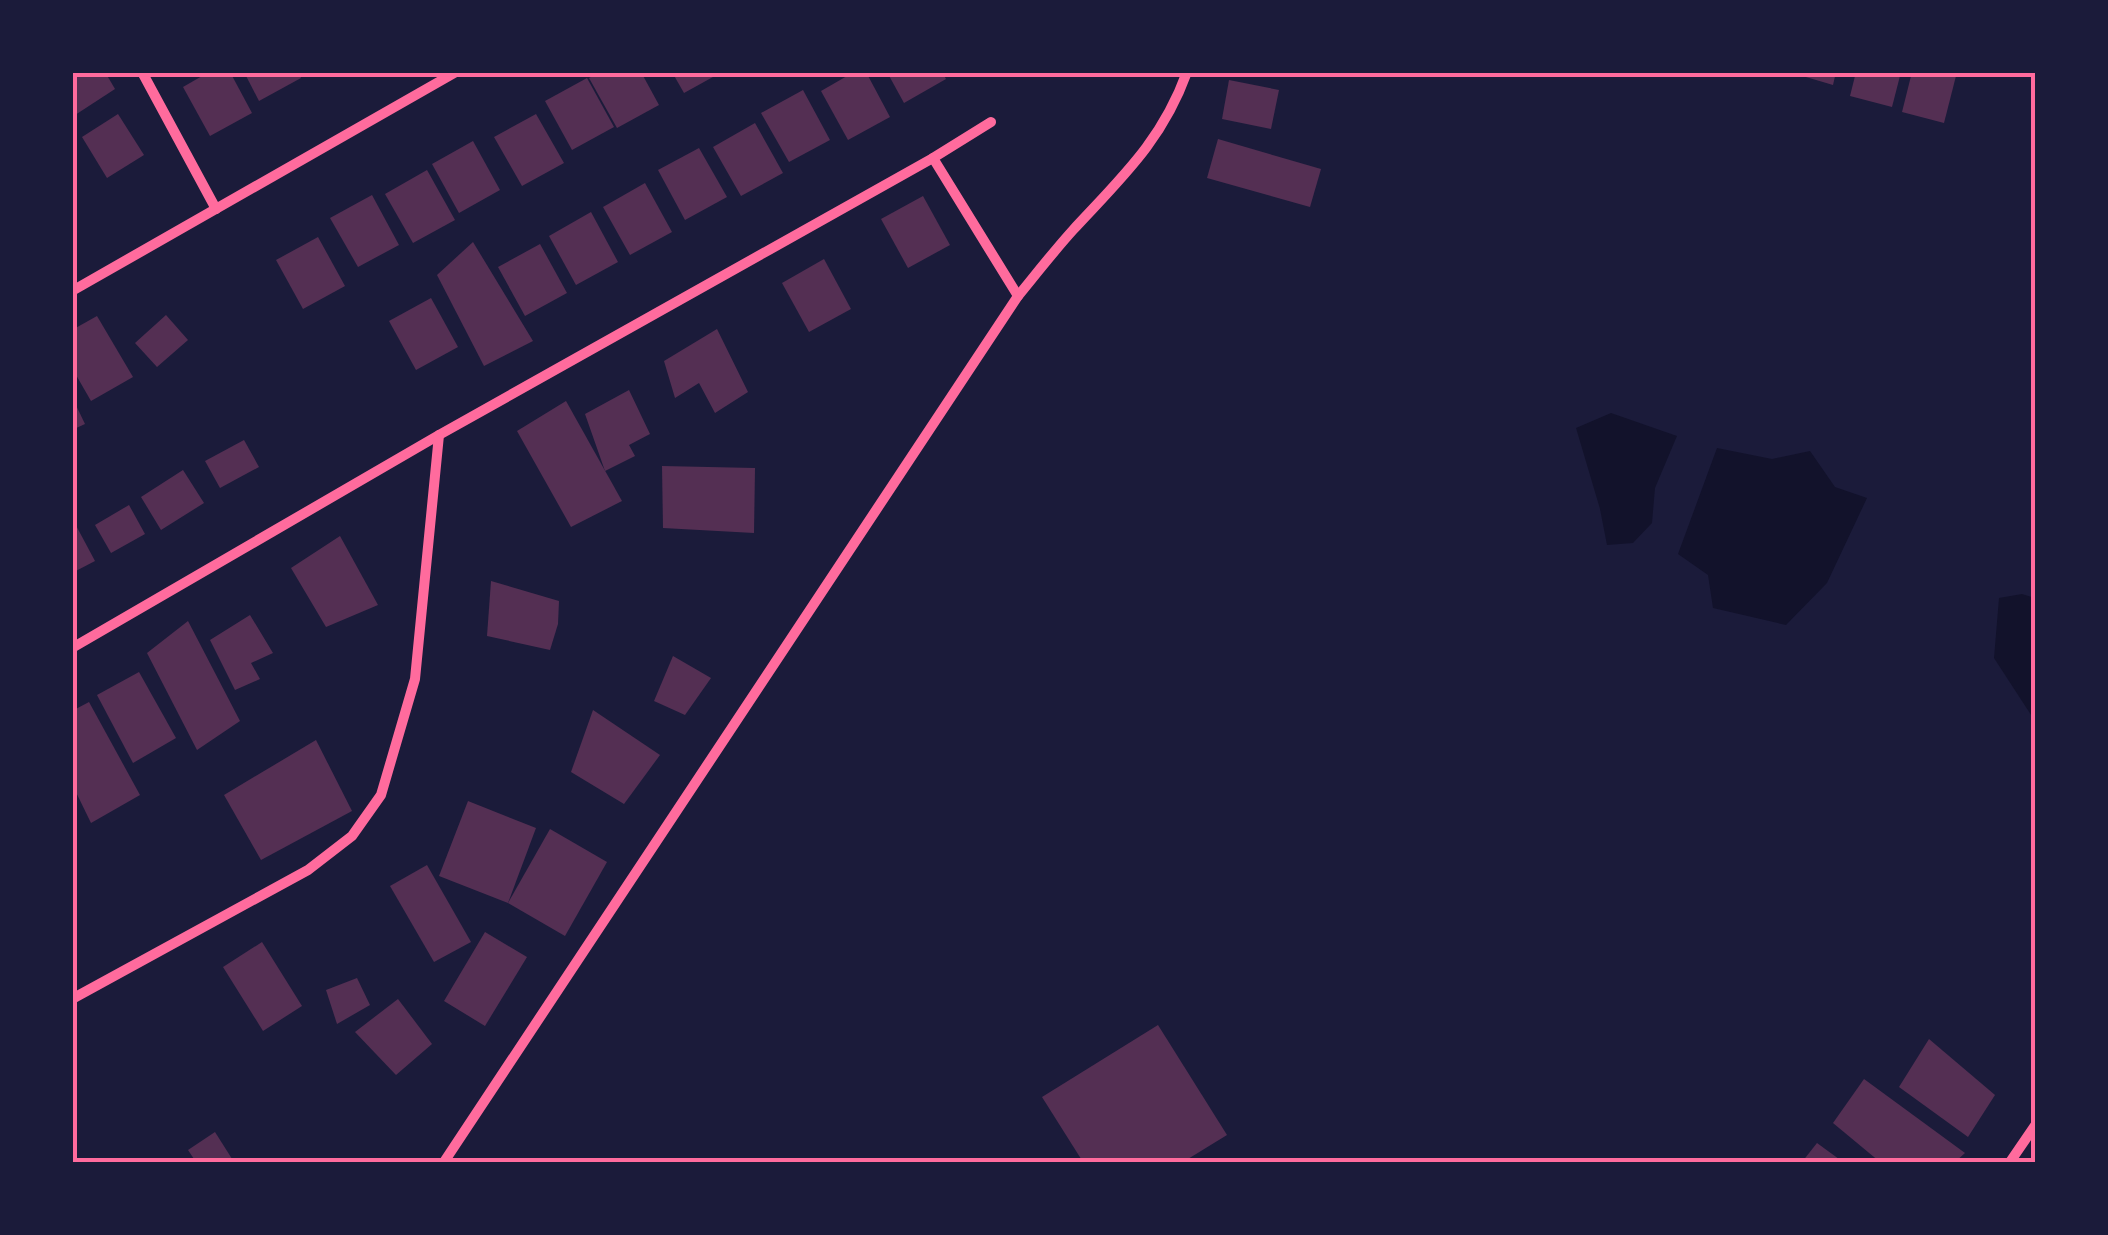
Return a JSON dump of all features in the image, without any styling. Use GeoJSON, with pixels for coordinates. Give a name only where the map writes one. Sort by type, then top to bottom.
{"type":"FeatureCollection","features":[{"type":"Feature","properties":{"kind":"street"},"geometry":{"type":"LineString","coordinates":[[142,72],[216,210]]}},
{"type":"Feature","properties":{"kind":"street"},"geometry":{"type":"LineString","coordinates":[[72,290],[456,72]]}},
{"type":"Feature","properties":{"kind":"street"},"geometry":{"type":"LineString","coordinates":[[444,1162],[1018,296],[1152,143],[1176,104],[1187,72]]}},
{"type":"Feature","properties":{"kind":"street"},"geometry":{"type":"LineString","coordinates":[[72,648],[438,435],[991,122]]}},
{"type":"Feature","properties":{"kind":"street"},"geometry":{"type":"LineString","coordinates":[[933,158],[1018,296]]}},
{"type":"Feature","properties":{"kind":"street"},"geometry":{"type":"LineString","coordinates":[[72,999],[308,870],[352,836],[381,795],[415,678],[438,435]]}},
{"type":"Feature","properties":{"kind":"street"},"geometry":{"type":"LineString","coordinates":[[2010,1162],[2036,1124]]}},
{"type":"Feature","properties":{"kind":"shaded area"},"geometry":{"type":"Polygon","coordinates":[[[1611,413],[1677,436],[1655,488],[1652,523],[1633,543],[1607,545],[1576,428],[1611,413]]]}},
{"type":"Feature","properties":{"kind":"shaded area"},"geometry":{"type":"Polygon","coordinates":[[[1717,448],[1772,459],[1810,451],[1835,487],[1867,498],[1827,583],[1786,625],[1713,608],[1708,575],[1678,554],[1717,448]]]}},
{"type":"Feature","properties":{"kind":"shaded area"},"geometry":{"type":"Polygon","coordinates":[[[2022,594],[2035,598],[2035,721],[1994,658],[1999,598],[2022,594]]]}},
{"type":"Feature","properties":{"kind":"building"},"geometry":{"type":"Polygon","coordinates":[[[72,72],[105,72],[115,89],[72,117],[72,72]]]}},
{"type":"Feature","properties":{"kind":"building"},"geometry":{"type":"Polygon","coordinates":[[[209,72],[230,72],[252,113],[210,136],[183,87],[209,72]]]}},
{"type":"Feature","properties":{"kind":"building"},"geometry":{"type":"Polygon","coordinates":[[[244,72],[299,72],[301,78],[259,101],[244,72]]]}},
{"type":"Feature","properties":{"kind":"building"},"geometry":{"type":"Polygon","coordinates":[[[600,72],[641,72],[659,105],[617,128],[589,78],[600,72]]]}},
{"type":"Feature","properties":{"kind":"building"},"geometry":{"type":"Polygon","coordinates":[[[672,72],[722,72],[684,93],[672,72]]]}},
{"type":"Feature","properties":{"kind":"building"},"geometry":{"type":"Polygon","coordinates":[[[854,72],[866,72],[890,117],[848,140],[821,91],[854,72]]]}},
{"type":"Feature","properties":{"kind":"building"},"geometry":{"type":"Polygon","coordinates":[[[887,72],[942,72],[946,79],[904,103],[887,72]]]}},
{"type":"Feature","properties":{"kind":"building"},"geometry":{"type":"Polygon","coordinates":[[[1789,72],[1836,72],[1833,85],[1789,72]]]}},
{"type":"Feature","properties":{"kind":"building"},"geometry":{"type":"Polygon","coordinates":[[[1856,72],[1901,72],[1892,107],[1850,96],[1856,72]]]}},
{"type":"Feature","properties":{"kind":"building"},"geometry":{"type":"Polygon","coordinates":[[[1912,72],[1957,72],[1944,123],[1902,112],[1912,72]]]}},
{"type":"Feature","properties":{"kind":"building"},"geometry":{"type":"Polygon","coordinates":[[[587,78],[614,127],[572,150],[545,101],[587,78]]]}},
{"type":"Feature","properties":{"kind":"building"},"geometry":{"type":"Polygon","coordinates":[[[1229,80],[1279,90],[1271,129],[1222,119],[1229,80]]]}},
{"type":"Feature","properties":{"kind":"building"},"geometry":{"type":"Polygon","coordinates":[[[803,90],[830,140],[789,162],[761,113],[803,90]]]}},
{"type":"Feature","properties":{"kind":"building"},"geometry":{"type":"Polygon","coordinates":[[[118,114],[144,155],[107,178],[82,137],[118,114]]]}},
{"type":"Feature","properties":{"kind":"building"},"geometry":{"type":"Polygon","coordinates":[[[536,114],[564,163],[522,186],[494,137],[536,114]]]}},
{"type":"Feature","properties":{"kind":"building"},"geometry":{"type":"Polygon","coordinates":[[[755,123],[783,173],[741,196],[713,147],[755,123]]]}},
{"type":"Feature","properties":{"kind":"building"},"geometry":{"type":"Polygon","coordinates":[[[1218,139],[1321,169],[1310,207],[1207,178],[1218,139]]]}},
{"type":"Feature","properties":{"kind":"building"},"geometry":{"type":"Polygon","coordinates":[[[473,141],[500,190],[459,213],[432,164],[473,141]]]}},
{"type":"Feature","properties":{"kind":"building"},"geometry":{"type":"Polygon","coordinates":[[[699,148],[727,197],[685,220],[658,170],[699,148]]]}},
{"type":"Feature","properties":{"kind":"building"},"geometry":{"type":"Polygon","coordinates":[[[427,170],[455,220],[413,243],[385,194],[427,170]]]}},
{"type":"Feature","properties":{"kind":"building"},"geometry":{"type":"Polygon","coordinates":[[[645,183],[672,232],[630,255],[603,207],[645,183]]]}},
{"type":"Feature","properties":{"kind":"building"},"geometry":{"type":"Polygon","coordinates":[[[372,195],[399,245],[358,267],[330,218],[372,195]]]}},
{"type":"Feature","properties":{"kind":"building"},"geometry":{"type":"Polygon","coordinates":[[[923,196],[950,245],[908,268],[881,219],[923,196]]]}},
{"type":"Feature","properties":{"kind":"building"},"geometry":{"type":"Polygon","coordinates":[[[591,212],[618,262],[576,285],[549,236],[591,212]]]}},
{"type":"Feature","properties":{"kind":"building"},"geometry":{"type":"Polygon","coordinates":[[[318,237],[345,286],[303,309],[276,260],[318,237]]]}},
{"type":"Feature","properties":{"kind":"building"},"geometry":{"type":"Polygon","coordinates":[[[473,242],[533,341],[484,366],[437,275],[473,242]]]}},
{"type":"Feature","properties":{"kind":"building"},"geometry":{"type":"Polygon","coordinates":[[[540,244],[567,293],[525,316],[498,267],[540,244]]]}},
{"type":"Feature","properties":{"kind":"building"},"geometry":{"type":"Polygon","coordinates":[[[824,259],[851,309],[809,332],[782,283],[824,259]]]}},
{"type":"Feature","properties":{"kind":"building"},"geometry":{"type":"Polygon","coordinates":[[[431,298],[458,347],[416,370],[389,321],[431,298]]]}},
{"type":"Feature","properties":{"kind":"building"},"geometry":{"type":"Polygon","coordinates":[[[166,315],[188,340],[157,367],[135,343],[166,315]]]}},
{"type":"Feature","properties":{"kind":"building"},"geometry":{"type":"Polygon","coordinates":[[[97,316],[133,377],[91,401],[72,368],[72,330],[97,316]]]}},
{"type":"Feature","properties":{"kind":"building"},"geometry":{"type":"Polygon","coordinates":[[[717,329],[748,392],[715,413],[699,383],[675,398],[664,361],[717,329]]]}},
{"type":"Feature","properties":{"kind":"building"},"geometry":{"type":"Polygon","coordinates":[[[629,390],[650,434],[629,445],[635,456],[605,471],[585,414],[629,390]]]}},
{"type":"Feature","properties":{"kind":"building"},"geometry":{"type":"Polygon","coordinates":[[[72,397],[85,424],[72,430],[72,397]]]}},
{"type":"Feature","properties":{"kind":"building"},"geometry":{"type":"Polygon","coordinates":[[[566,401],[622,501],[571,527],[517,431],[566,401]]]}},
{"type":"Feature","properties":{"kind":"building"},"geometry":{"type":"Polygon","coordinates":[[[244,440],[259,467],[220,488],[205,461],[244,440]]]}},
{"type":"Feature","properties":{"kind":"building"},"geometry":{"type":"Polygon","coordinates":[[[662,466],[755,468],[754,533],[663,528],[662,466]]]}},
{"type":"Feature","properties":{"kind":"building"},"geometry":{"type":"Polygon","coordinates":[[[183,470],[204,503],[161,530],[141,497],[183,470]]]}},
{"type":"Feature","properties":{"kind":"building"},"geometry":{"type":"Polygon","coordinates":[[[129,505],[145,534],[111,553],[95,525],[129,505]]]}},
{"type":"Feature","properties":{"kind":"building"},"geometry":{"type":"Polygon","coordinates":[[[72,518],[95,561],[72,573],[72,518]]]}},
{"type":"Feature","properties":{"kind":"building"},"geometry":{"type":"Polygon","coordinates":[[[340,536],[378,605],[326,627],[291,568],[340,536]]]}},
{"type":"Feature","properties":{"kind":"building"},"geometry":{"type":"Polygon","coordinates":[[[491,581],[559,601],[558,624],[550,650],[487,636],[491,581]]]}},
{"type":"Feature","properties":{"kind":"building"},"geometry":{"type":"Polygon","coordinates":[[[250,615],[273,653],[251,663],[260,679],[235,690],[210,640],[250,615]]]}},
{"type":"Feature","properties":{"kind":"building"},"geometry":{"type":"Polygon","coordinates":[[[188,621],[240,721],[197,750],[147,653],[188,621]]]}},
{"type":"Feature","properties":{"kind":"building"},"geometry":{"type":"Polygon","coordinates":[[[673,656],[711,678],[685,715],[654,701],[673,656]]]}},
{"type":"Feature","properties":{"kind":"building"},"geometry":{"type":"Polygon","coordinates":[[[139,672],[176,738],[133,763],[97,695],[139,672]]]}},
{"type":"Feature","properties":{"kind":"building"},"geometry":{"type":"Polygon","coordinates":[[[89,702],[140,795],[91,823],[72,784],[72,711],[89,702]]]}},
{"type":"Feature","properties":{"kind":"building"},"geometry":{"type":"Polygon","coordinates":[[[593,710],[660,755],[624,804],[571,772],[593,710]]]}},
{"type":"Feature","properties":{"kind":"building"},"geometry":{"type":"Polygon","coordinates":[[[316,740],[352,811],[261,860],[224,795],[316,740]]]}},
{"type":"Feature","properties":{"kind":"building"},"geometry":{"type":"Polygon","coordinates":[[[468,801],[536,828],[508,903],[439,876],[468,801]]]}},
{"type":"Feature","properties":{"kind":"building"},"geometry":{"type":"Polygon","coordinates":[[[550,829],[607,862],[565,936],[508,903],[550,829]]]}},
{"type":"Feature","properties":{"kind":"building"},"geometry":{"type":"Polygon","coordinates":[[[427,865],[471,942],[434,962],[390,886],[427,865]]]}},
{"type":"Feature","properties":{"kind":"building"},"geometry":{"type":"Polygon","coordinates":[[[485,932],[527,957],[485,1026],[444,1001],[485,932]]]}},
{"type":"Feature","properties":{"kind":"building"},"geometry":{"type":"Polygon","coordinates":[[[262,942],[302,1006],[263,1031],[223,967],[262,942]]]}},
{"type":"Feature","properties":{"kind":"building"},"geometry":{"type":"Polygon","coordinates":[[[357,978],[370,1005],[337,1024],[326,990],[357,978]]]}},
{"type":"Feature","properties":{"kind":"building"},"geometry":{"type":"Polygon","coordinates":[[[398,999],[432,1044],[396,1075],[355,1032],[398,999]]]}},
{"type":"Feature","properties":{"kind":"building"},"geometry":{"type":"Polygon","coordinates":[[[1158,1025],[1227,1135],[1183,1162],[1083,1162],[1042,1097],[1158,1025]]]}},
{"type":"Feature","properties":{"kind":"building"},"geometry":{"type":"Polygon","coordinates":[[[1929,1039],[1995,1095],[1968,1137],[1899,1087],[1929,1039]]]}},
{"type":"Feature","properties":{"kind":"building"},"geometry":{"type":"Polygon","coordinates":[[[1864,1079],[1965,1153],[1955,1162],[1880,1162],[1833,1123],[1864,1079]]]}},
{"type":"Feature","properties":{"kind":"building"},"geometry":{"type":"Polygon","coordinates":[[[215,1132],[234,1162],[196,1162],[188,1150],[215,1132]]]}},
{"type":"Feature","properties":{"kind":"building"},"geometry":{"type":"Polygon","coordinates":[[[1817,1143],[1843,1162],[1802,1162],[1817,1143]]]}}]}
